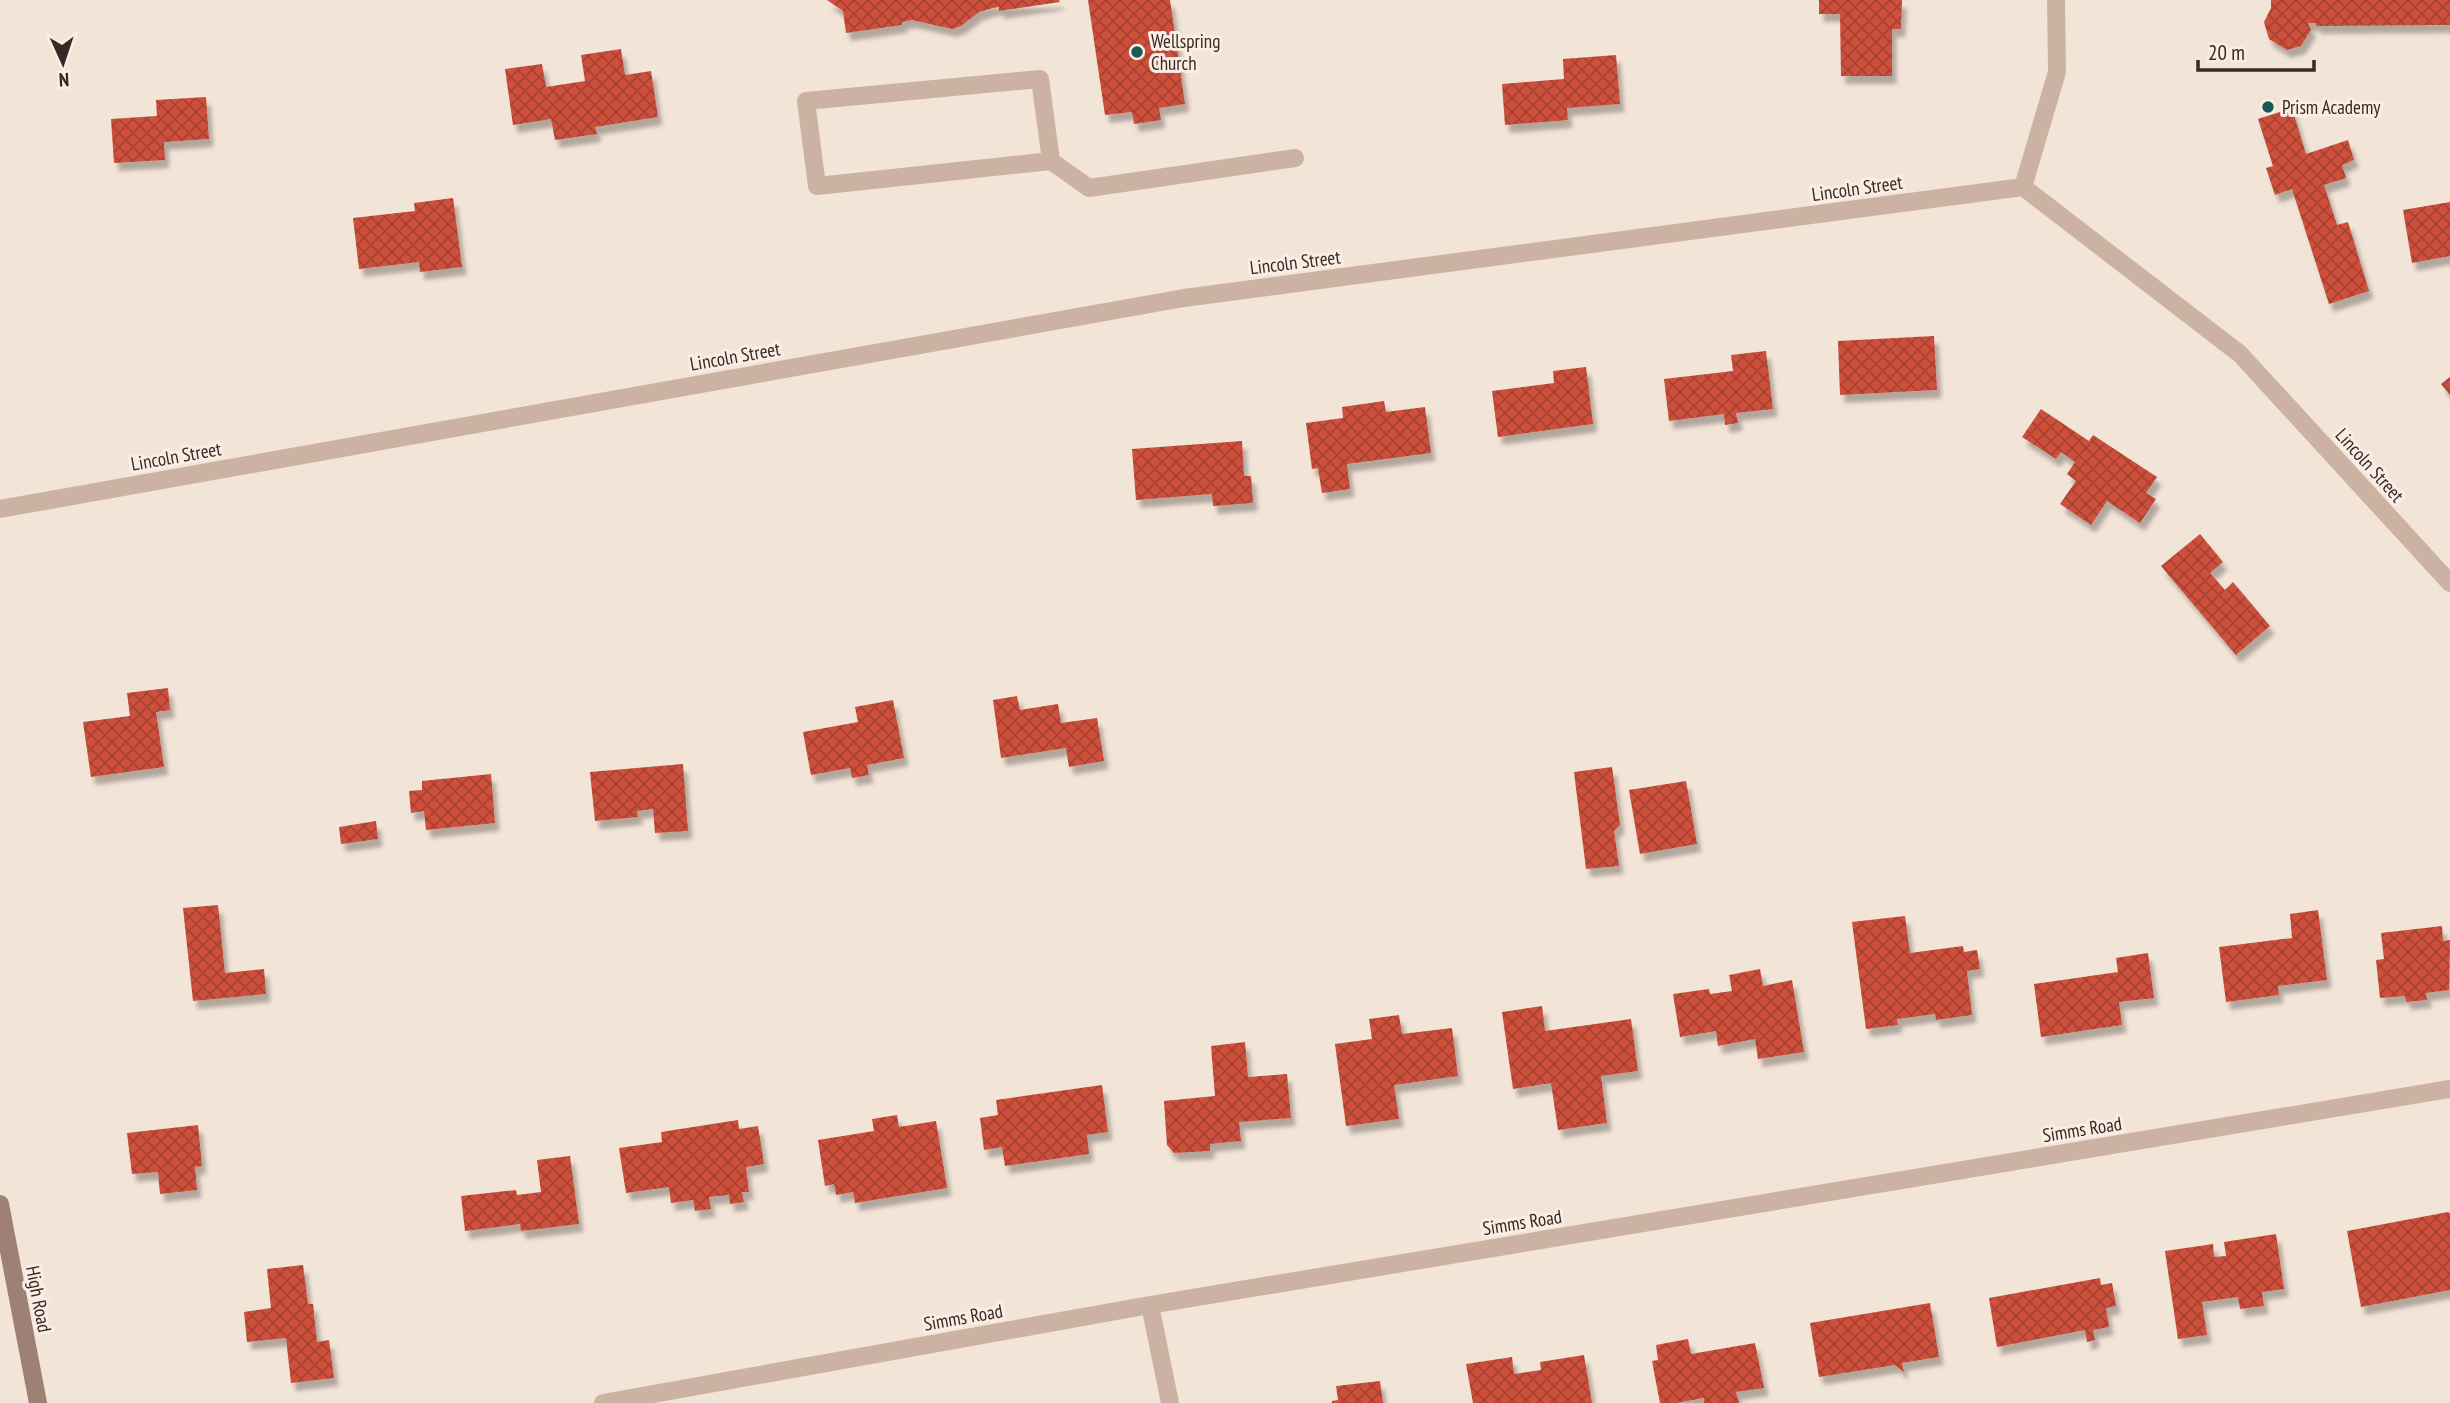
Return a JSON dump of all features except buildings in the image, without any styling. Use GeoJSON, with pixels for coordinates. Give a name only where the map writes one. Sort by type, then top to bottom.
{"type":"FeatureCollection","features":[{"type":"Feature","properties":{"kind":"main road","name":"High Road"},"geometry":{"type":"LineString","coordinates":[[0,1203],[38,1403]]}},
{"type":"Feature","properties":{"kind":"street"},"geometry":{"type":"LineString","coordinates":[[2023,187],[2057,72],[2056,0]]}},
{"type":"Feature","properties":{"kind":"street"},"geometry":{"type":"LineString","coordinates":[[1051,161],[1040,79],[806,101],[817,186],[1051,161],[1089,188],[1295,158]]}},
{"type":"Feature","properties":{"kind":"street","name":"Lincoln Street"},"geometry":{"type":"LineString","coordinates":[[0,509],[1184,298],[2023,187],[2240,354],[2450,583]]}},
{"type":"Feature","properties":{"kind":"street","name":"Simms Road"},"geometry":{"type":"LineString","coordinates":[[603,1403],[1150,1305],[2450,1089]]}},
{"type":"Feature","properties":{"kind":"street"},"geometry":{"type":"LineString","coordinates":[[1150,1305],[1170,1403]]}},
{"type":"Feature","properties":{"kind":"place","name":"Wellspring Church"},"geometry":{"type":"Point","coordinates":[1137,52]}},
{"type":"Feature","properties":{"kind":"place","name":"Prism Academy"},"geometry":{"type":"Point","coordinates":[2268,107]}}]}
